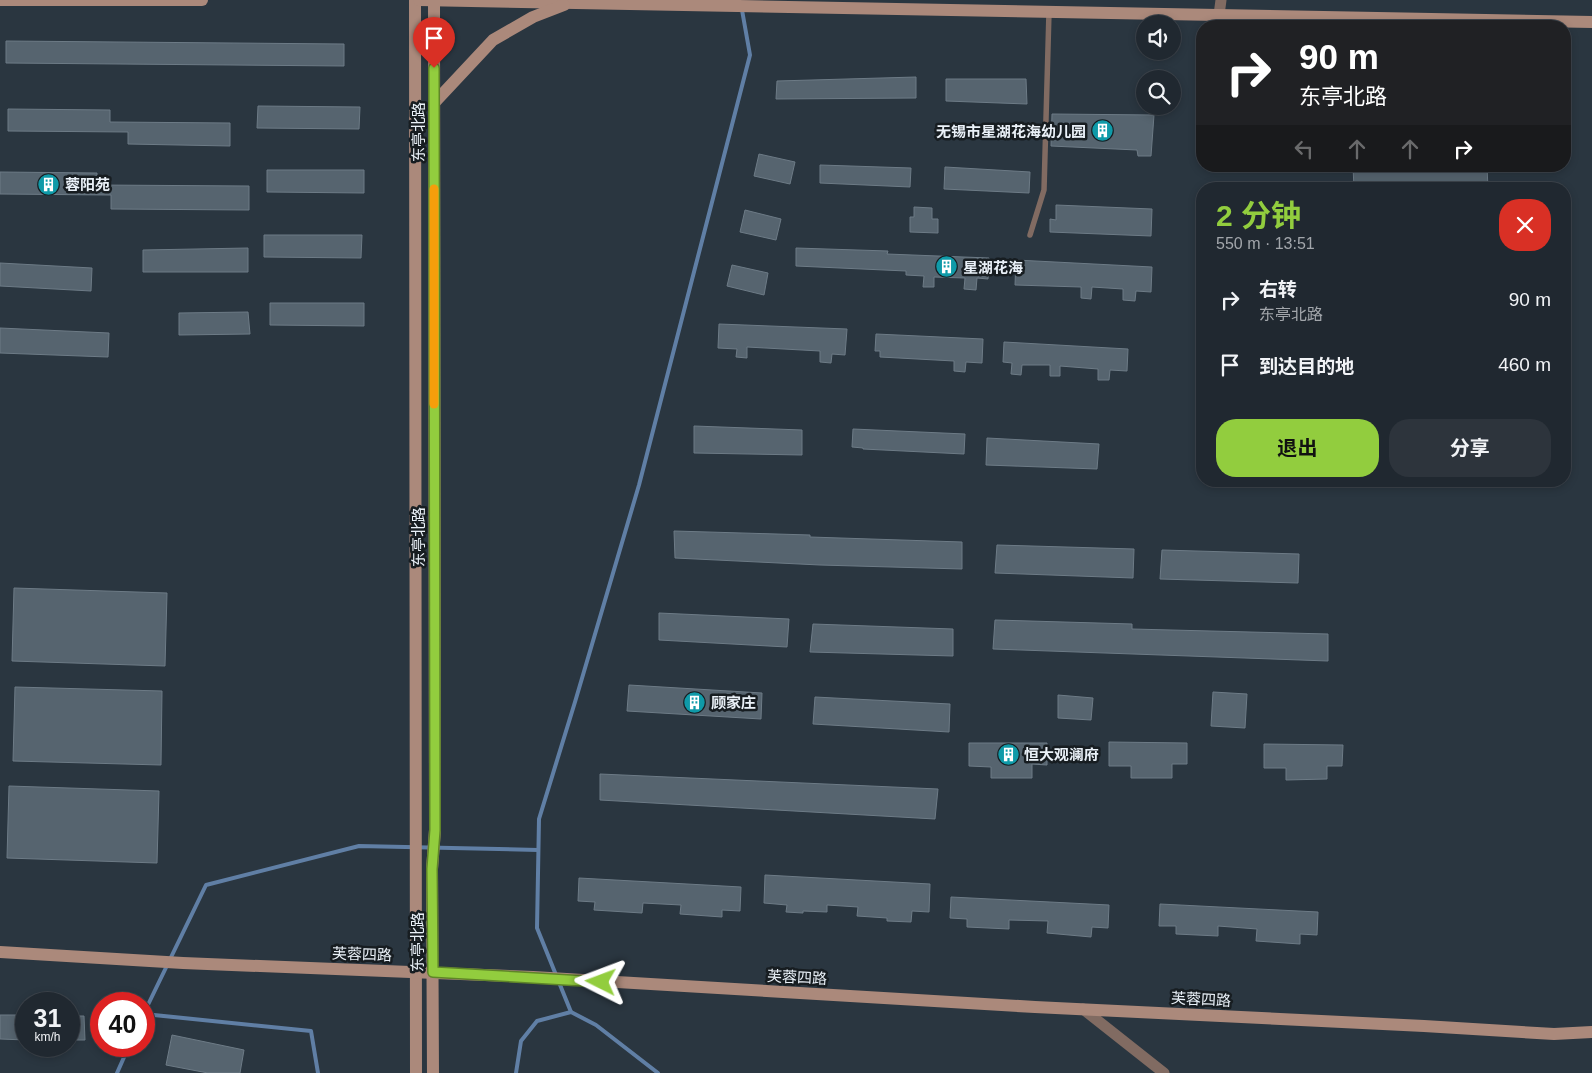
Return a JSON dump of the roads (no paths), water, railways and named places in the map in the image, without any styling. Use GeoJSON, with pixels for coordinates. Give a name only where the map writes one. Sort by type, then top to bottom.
{"type":"FeatureCollection","features":[{"type":"Feature","properties":{"kind":"street"},"geometry":{"type":"LineString","coordinates":[[0,0],[202,0]]}},
{"type":"Feature","properties":{"kind":"street","name":"东亭北路"},"geometry":{"type":"LineString","coordinates":[[415,0],[416,1073]]}},
{"type":"Feature","properties":{"kind":"street"},"geometry":{"type":"LineString","coordinates":[[419,0],[568,1],[1467,20]]}},
{"type":"Feature","properties":{"kind":"street","name":"东亭北路"},"geometry":{"type":"LineString","coordinates":[[433,1073],[432,869],[435,830],[434,0]]}},
{"type":"Feature","properties":{"kind":"street"},"geometry":{"type":"LineString","coordinates":[[1219,15],[1221,0]]}},
{"type":"Feature","properties":{"kind":"street"},"geometry":{"type":"LineString","coordinates":[[435,102],[493,40],[533,17],[568,1]]}},
{"type":"Feature","properties":{"kind":"street"},"geometry":{"type":"LineString","coordinates":[[1571,22],[1592,22]]}},
{"type":"Feature","properties":{"kind":"street","name":"芙蓉四路"},"geometry":{"type":"LineString","coordinates":[[0,952],[183,963],[533,977],[1554,1034],[1592,1032]]}},
{"type":"Feature","properties":{"kind":"street"},"geometry":{"type":"LineString","coordinates":[[1084,1009],[1164,1073]]}},
{"type":"Feature","properties":{"kind":"lane"},"geometry":{"type":"LineString","coordinates":[[1030,235],[1044,190],[1049,12]]}},
{"type":"Feature","properties":{"kind":"waterway"},"geometry":{"type":"LineString","coordinates":[[516,1073],[521,1041],[537,1021],[571,1012],[537,928],[539,819],[639,485],[750,55],[742,10]]}},
{"type":"Feature","properties":{"kind":"waterway"},"geometry":{"type":"LineString","coordinates":[[154,992],[206,885],[359,846],[538,850]]}},
{"type":"Feature","properties":{"kind":"waterway"},"geometry":{"type":"LineString","coordinates":[[571,1012],[596,1025],[658,1073]]}},
{"type":"Feature","properties":{"kind":"waterway"},"geometry":{"type":"LineString","coordinates":[[155,1015],[311,1031],[318,1073]]}},
{"type":"Feature","properties":{"kind":"waterway"},"geometry":{"type":"LineString","coordinates":[[117,1073],[124,1057]]}},
{"type":"Feature","properties":{"kind":"place","name":"无锡市星湖花海幼儿园"},"geometry":{"type":"Point","coordinates":[1102,131]}},
{"type":"Feature","properties":{"kind":"place","name":"蓉阳苑"},"geometry":{"type":"Point","coordinates":[49,184]}},
{"type":"Feature","properties":{"kind":"place","name":"星湖花海"},"geometry":{"type":"Point","coordinates":[947,267]}},
{"type":"Feature","properties":{"kind":"place","name":"顾家庄"},"geometry":{"type":"Point","coordinates":[695,702]}},
{"type":"Feature","properties":{"kind":"place","name":"恒大观澜府"},"geometry":{"type":"Point","coordinates":[1008,754]}}]}
